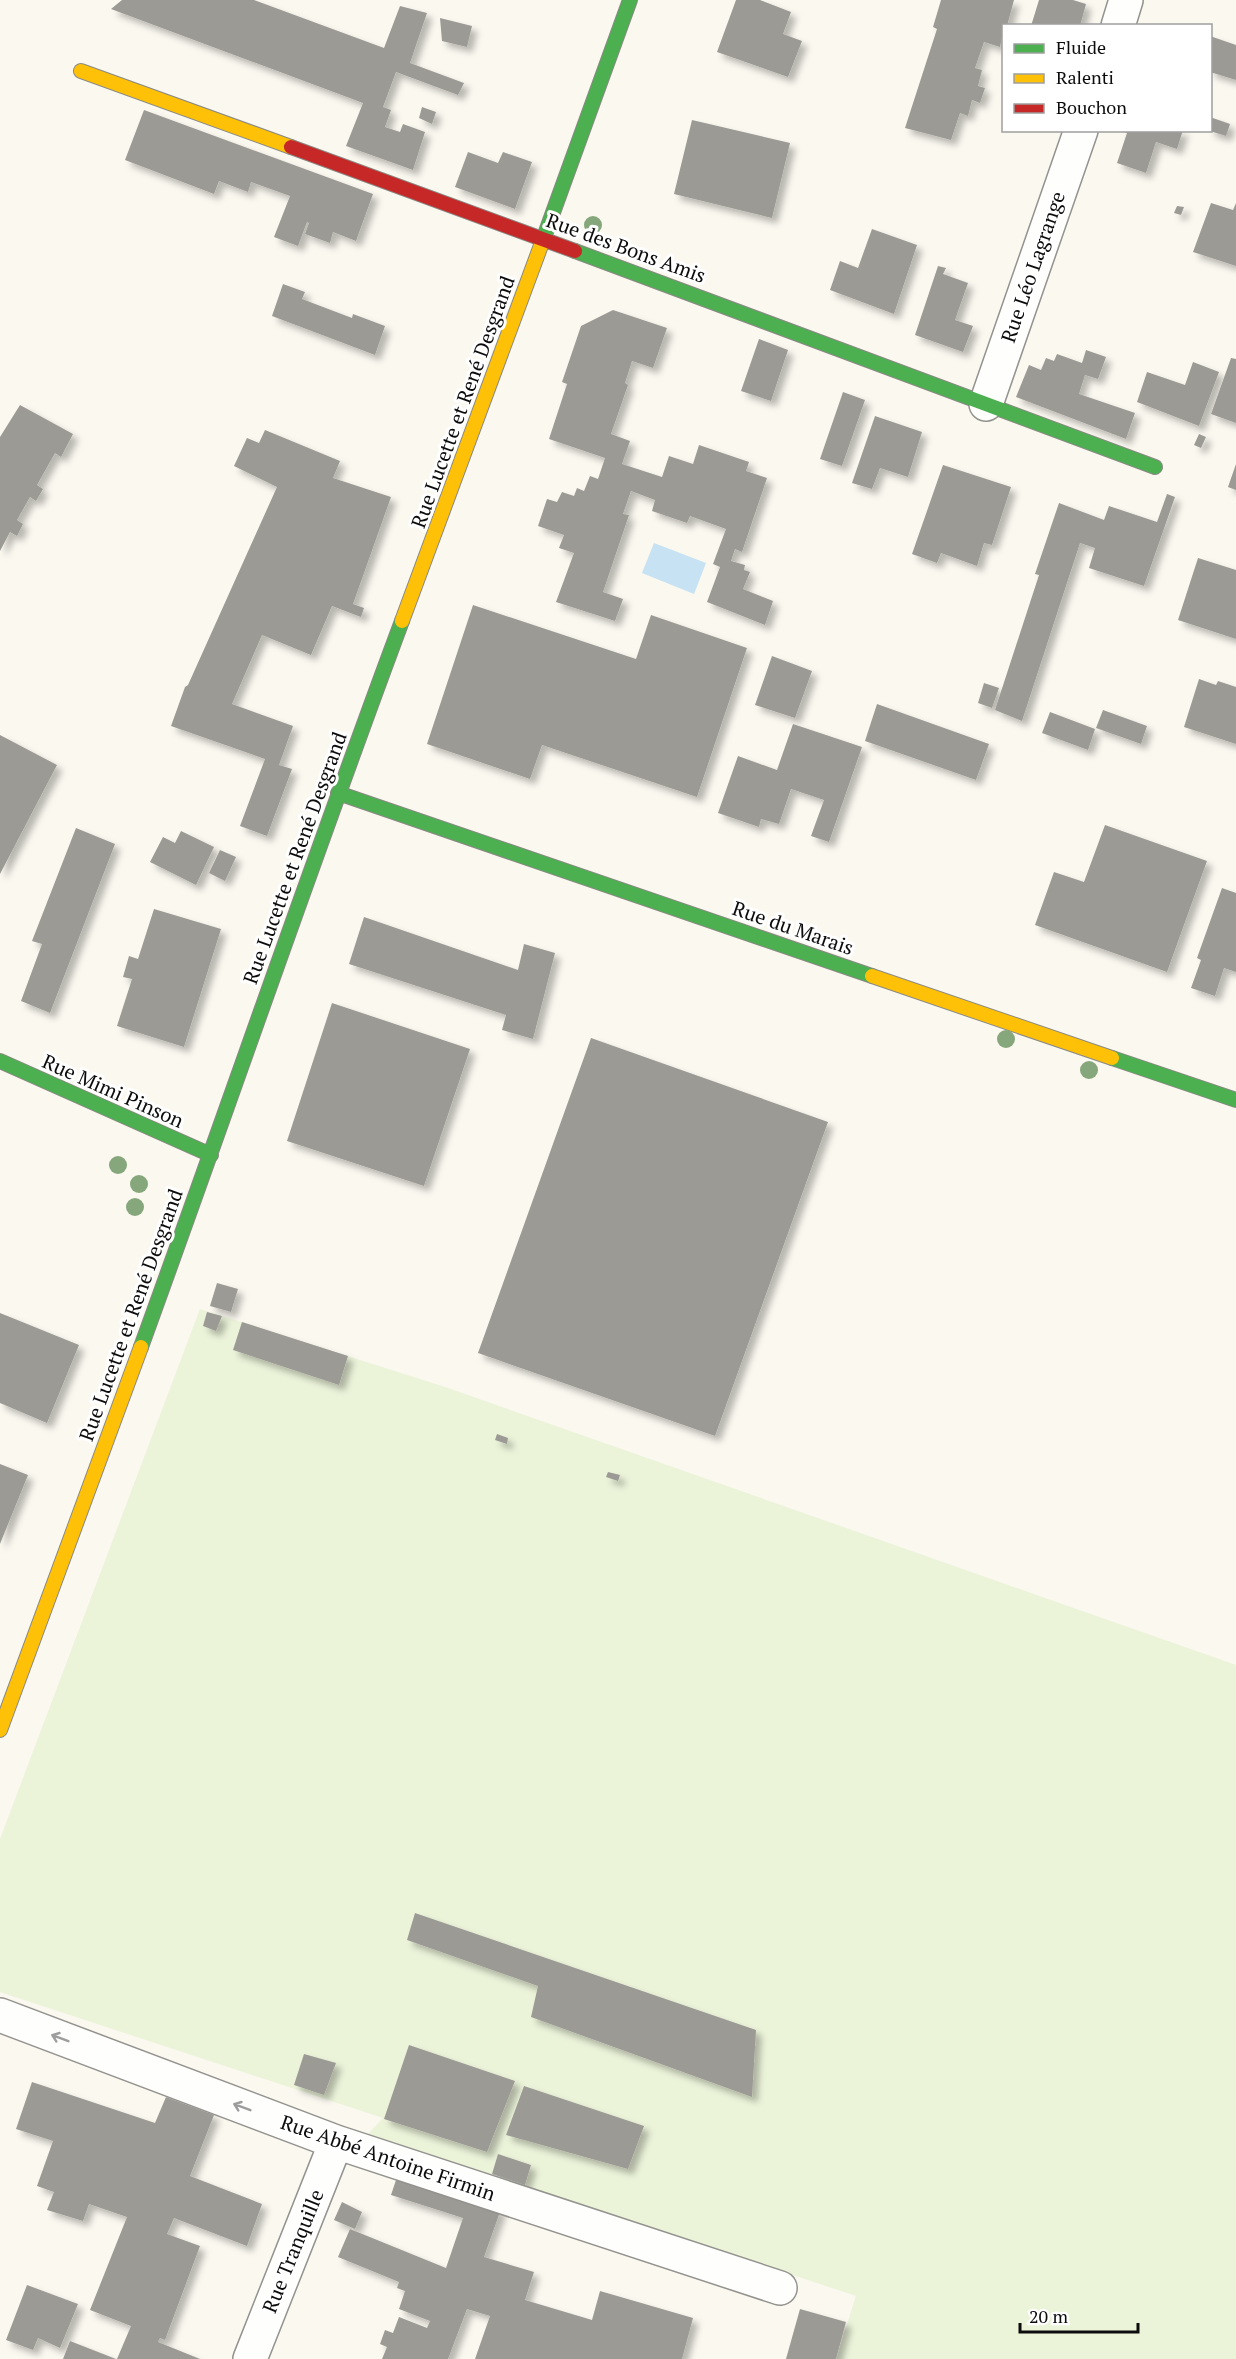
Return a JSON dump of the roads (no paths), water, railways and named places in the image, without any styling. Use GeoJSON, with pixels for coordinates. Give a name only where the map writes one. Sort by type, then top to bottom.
{"type":"FeatureCollection","features":[{"type":"Feature","properties":{"kind":"street","name":"Rue Lucette et René Desgrand"},"geometry":{"type":"LineString","coordinates":[[0,1730],[211,1155],[338,793],[630,0]]}},
{"type":"Feature","properties":{"kind":"street"},"geometry":{"type":"LineString","coordinates":[[1119,24],[1126,0]]}},
{"type":"Feature","properties":{"kind":"street","name":"Rue des Bons Amis"},"geometry":{"type":"LineString","coordinates":[[81,70],[544,238],[1155,467]]}},
{"type":"Feature","properties":{"kind":"street","name":"Rue Léo Lagrange"},"geometry":{"type":"LineString","coordinates":[[986,404],[1080,132]]}},
{"type":"Feature","properties":{"kind":"street","name":"Rue du Marais"},"geometry":{"type":"LineString","coordinates":[[338,793],[1236,1100]]}},
{"type":"Feature","properties":{"kind":"street","name":"Rue Mimi Pinson"},"geometry":{"type":"LineString","coordinates":[[0,1061],[211,1155]]}},
{"type":"Feature","properties":{"kind":"street","name":"Rue Abbé Antoine Firmin"},"geometry":{"type":"LineString","coordinates":[[0,2015],[336,2142],[780,2288]]}},
{"type":"Feature","properties":{"kind":"street","name":"Rue Tranquille"},"geometry":{"type":"LineString","coordinates":[[250,2359],[336,2142]]}},
{"type":"Feature","properties":{"kind":"water"},"geometry":{"type":"Polygon","coordinates":[[[654,543],[706,563],[694,594],[642,573],[654,543]]]}}]}
